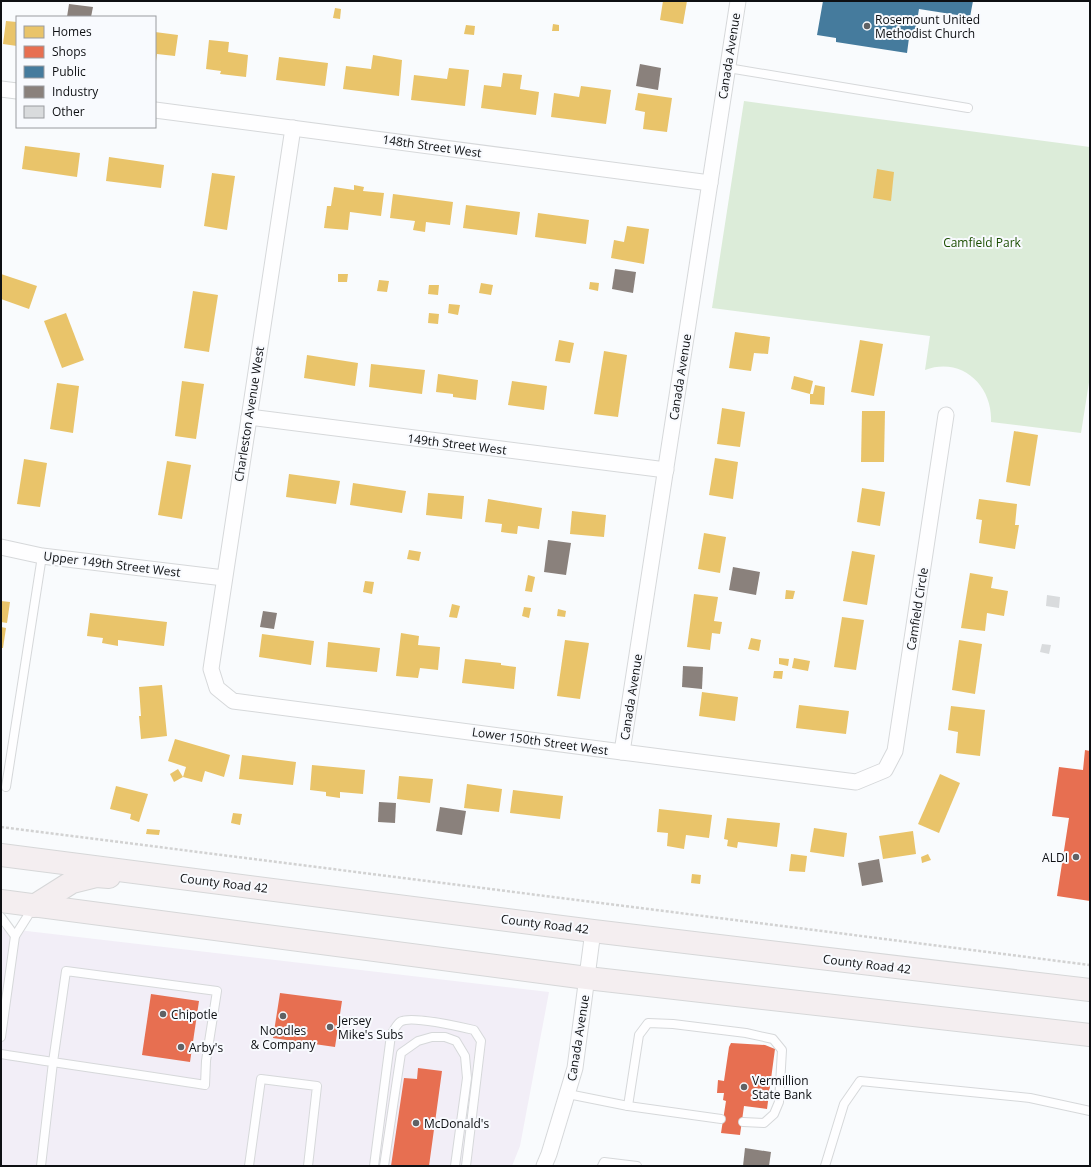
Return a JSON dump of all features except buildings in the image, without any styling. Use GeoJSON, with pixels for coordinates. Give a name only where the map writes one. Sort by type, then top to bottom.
{"type":"FeatureCollection","features":[{"type":"Feature","properties":{"kind":"highway","name":"County Road 42"},"geometry":{"type":"LineString","coordinates":[[1,855],[594,931],[1090,990]]}},
{"type":"Feature","properties":{"kind":"highway"},"geometry":{"type":"LineString","coordinates":[[34,906],[72,882],[96,876],[123,877],[383,910],[426,909]]}},
{"type":"Feature","properties":{"kind":"highway"},"geometry":{"type":"LineString","coordinates":[[1,901],[587,978],[1090,1035]]}},
{"type":"Feature","properties":{"kind":"street","name":"Canada Avenue"},"geometry":{"type":"LineString","coordinates":[[622,752],[738,1]]}},
{"type":"Feature","properties":{"kind":"street"},"geometry":{"type":"LineString","coordinates":[[1,89],[16,92]]}},
{"type":"Feature","properties":{"kind":"street","name":"148th Street West"},"geometry":{"type":"LineString","coordinates":[[156,110],[710,183]]}},
{"type":"Feature","properties":{"kind":"street","name":"Charleston Avenue West"},"geometry":{"type":"LineString","coordinates":[[226,695],[217,688],[211,669],[293,128]]}},
{"type":"Feature","properties":{"kind":"street","name":"Camfield Circle"},"geometry":{"type":"LineString","coordinates":[[856,782],[885,770],[895,751],[946,415]]}},
{"type":"Feature","properties":{"kind":"street","name":"149th Street West"},"geometry":{"type":"LineString","coordinates":[[249,417],[666,470]]}},
{"type":"Feature","properties":{"kind":"street","name":"Upper 149th Street West"},"geometry":{"type":"LineString","coordinates":[[1,547],[42,556],[224,578]]}},
{"type":"Feature","properties":{"kind":"street","name":"Lower 150th Street West"},"geometry":{"type":"LineString","coordinates":[[226,695],[233,701],[856,782]]}},
{"type":"Feature","properties":{"kind":"street","name":"Canada Avenue"},"geometry":{"type":"LineString","coordinates":[[544,1166],[550,1154],[575,1068],[594,931]]}},
{"type":"Feature","properties":{"kind":"lane"},"geometry":{"type":"LineString","coordinates":[[728,68],[968,108]]}},
{"type":"Feature","properties":{"kind":"lane"},"geometry":{"type":"LineString","coordinates":[[6,787],[42,556]]}},
{"type":"Feature","properties":{"kind":"lane"},"geometry":{"type":"LineString","coordinates":[[1,1037],[15,936],[34,906]]}},
{"type":"Feature","properties":{"kind":"lane"},"geometry":{"type":"LineString","coordinates":[[1,917],[15,936]]}},
{"type":"Feature","properties":{"kind":"lane"},"geometry":{"type":"LineString","coordinates":[[1,1054],[53,1062],[153,1076],[205,1085],[206,1061],[217,991],[66,971],[53,1062],[41,1166]]}},
{"type":"Feature","properties":{"kind":"lane"},"geometry":{"type":"LineString","coordinates":[[374,1166],[391,1036],[400,1022],[407,1020],[445,1024],[474,1030],[482,1041],[466,1166]]}},
{"type":"Feature","properties":{"kind":"lane"},"geometry":{"type":"LineString","coordinates":[[628,1106],[639,1035],[648,1023],[673,1024],[773,1039],[782,1050],[779,1102],[774,1114],[764,1123],[743,1122]]}},
{"type":"Feature","properties":{"kind":"lane"},"geometry":{"type":"LineString","coordinates":[[384,1166],[402,1053],[418,1041],[432,1037],[445,1036],[456,1041],[465,1056],[467,1078],[455,1166]]}},
{"type":"Feature","properties":{"kind":"lane"},"geometry":{"type":"LineString","coordinates":[[249,1166],[261,1079],[317,1086],[308,1166]]}},
{"type":"Feature","properties":{"kind":"lane"},"geometry":{"type":"LineString","coordinates":[[825,1166],[844,1104],[860,1081],[1030,1098],[1090,1111]]}},
{"type":"Feature","properties":{"kind":"lane"},"geometry":{"type":"LineString","coordinates":[[568,1094],[628,1106],[721,1119]]}},
{"type":"Feature","properties":{"kind":"lane"},"geometry":{"type":"LineString","coordinates":[[602,1166],[604,1162],[637,1166]]}},
{"type":"Feature","properties":{"kind":"path"},"geometry":{"type":"LineString","coordinates":[[1,827],[1090,965]]}},
{"type":"Feature","properties":{"kind":"shaded area"},"geometry":{"type":"Polygon","coordinates":[[[1,928],[549,992],[520,1146],[512,1166],[1,1166],[1,928]]]}},
{"type":"Feature","properties":{"kind":"green space","name":"Camfield Park"},"geometry":{"type":"Polygon","coordinates":[[[744,101],[1090,147],[1090,376],[1081,433],[991,422],[987,396],[972,377],[951,367],[938,367],[925,370],[930,336],[712,308],[744,101]]]}},
{"type":"Feature","properties":{"kind":"place","name":"Rosemount United Methodist Church"},"geometry":{"type":"Point","coordinates":[867,26]}},
{"type":"Feature","properties":{"kind":"place","name":"ALDI"},"geometry":{"type":"Point","coordinates":[1076,857]}},
{"type":"Feature","properties":{"kind":"place","name":"Chipotle"},"geometry":{"type":"Point","coordinates":[163,1014]}},
{"type":"Feature","properties":{"kind":"place","name":"Noodles & Company"},"geometry":{"type":"Point","coordinates":[283,1016]}},
{"type":"Feature","properties":{"kind":"place","name":"Jersey Mike's Subs"},"geometry":{"type":"Point","coordinates":[330,1027]}},
{"type":"Feature","properties":{"kind":"place","name":"Arby's"},"geometry":{"type":"Point","coordinates":[181,1047]}},
{"type":"Feature","properties":{"kind":"place","name":"Vermillion State Bank"},"geometry":{"type":"Point","coordinates":[744,1087]}},
{"type":"Feature","properties":{"kind":"place","name":"McDonald's"},"geometry":{"type":"Point","coordinates":[416,1123]}}]}
